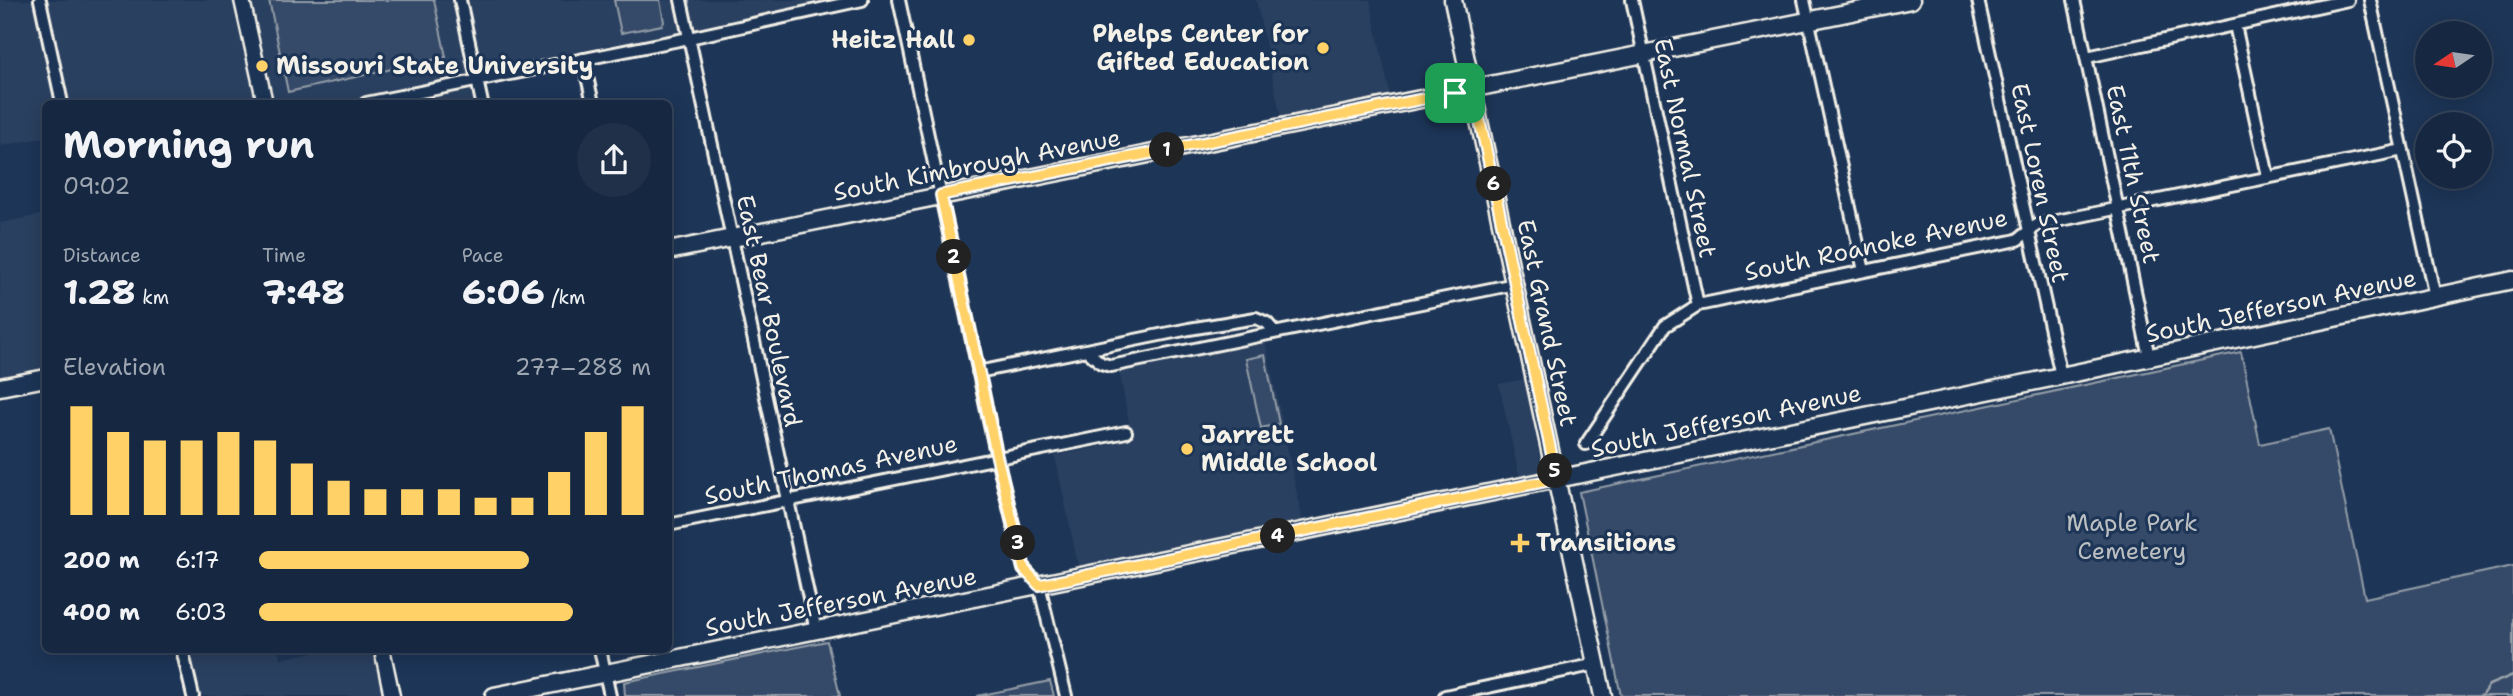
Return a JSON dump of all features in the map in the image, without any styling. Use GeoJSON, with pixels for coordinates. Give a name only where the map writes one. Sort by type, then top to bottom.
{"type":"FeatureCollection","features":[{"type":"Feature","properties":{"kind":"main road","name":"East Grand Street"},"geometry":{"type":"LineString","coordinates":[[1453,0],[1603,696]]}},
{"type":"Feature","properties":{"kind":"main road","name":"South Kimbrough Avenue"},"geometry":{"type":"LineString","coordinates":[[672,250],[1912,0]]}},
{"type":"Feature","properties":{"kind":"main road","name":"South Jefferson Avenue"},"geometry":{"type":"LineString","coordinates":[[494,696],[2513,281]]}},
{"type":"Feature","properties":{"kind":"main road"},"geometry":{"type":"LineString","coordinates":[[0,387],[42,379]]}},
{"type":"Feature","properties":{"kind":"street"},"geometry":{"type":"LineString","coordinates":[[40,0],[61,100]]}},
{"type":"Feature","properties":{"kind":"street"},"geometry":{"type":"LineString","coordinates":[[242,0],[264,100]]}},
{"type":"Feature","properties":{"kind":"street"},"geometry":{"type":"LineString","coordinates":[[460,0],[481,100]]}},
{"type":"Feature","properties":{"kind":"street","name":"East Bear Boulevard"},"geometry":{"type":"LineString","coordinates":[[681,0],[816,631]]}},
{"type":"Feature","properties":{"kind":"street"},"geometry":{"type":"LineString","coordinates":[[380,100],[862,0]]}},
{"type":"Feature","properties":{"kind":"street"},"geometry":{"type":"LineString","coordinates":[[899,0],[997,457],[1024,569],[1039,585],[1066,696]]}},
{"type":"Feature","properties":{"kind":"street","name":"East Normal Street"},"geometry":{"type":"LineString","coordinates":[[1632,0],[1698,305]]}},
{"type":"Feature","properties":{"kind":"street"},"geometry":{"type":"LineString","coordinates":[[1804,0],[1864,271]]}},
{"type":"Feature","properties":{"kind":"street","name":"East Loren Street"},"geometry":{"type":"LineString","coordinates":[[1978,0],[2061,376]]}},
{"type":"Feature","properties":{"kind":"street","name":"East 11th Street"},"geometry":{"type":"LineString","coordinates":[[2074,0],[2149,357]]}},
{"type":"Feature","properties":{"kind":"street"},"geometry":{"type":"LineString","coordinates":[[2087,57],[2348,0]]}},
{"type":"Feature","properties":{"kind":"street"},"geometry":{"type":"LineString","coordinates":[[2370,0],[2435,297]]}},
{"type":"Feature","properties":{"kind":"street"},"geometry":{"type":"LineString","coordinates":[[2235,25],[2268,176]]}},
{"type":"Feature","properties":{"kind":"street"},"geometry":{"type":"LineString","coordinates":[[583,59],[592,100]]}},
{"type":"Feature","properties":{"kind":"street","name":"South Roanoke Avenue"},"geometry":{"type":"LineString","coordinates":[[1586,444],[1664,326],[1698,305],[2017,240],[2037,225],[2119,206],[2403,150]]}},
{"type":"Feature","properties":{"kind":"street"},"geometry":{"type":"LineString","coordinates":[[1086,349],[1101,363],[1111,366],[1515,284]]}},
{"type":"Feature","properties":{"kind":"street"},"geometry":{"type":"LineString","coordinates":[[978,372],[1189,328],[1256,318],[1263,320],[1274,331]]}},
{"type":"Feature","properties":{"kind":"street","name":"South Thomas Avenue"},"geometry":{"type":"LineString","coordinates":[[672,524],[1126,432]]}},
{"type":"Feature","properties":{"kind":"street"},"geometry":{"type":"LineString","coordinates":[[183,653],[193,696]]}},
{"type":"Feature","properties":{"kind":"street"},"geometry":{"type":"LineString","coordinates":[[383,653],[392,696]]}},
{"type":"Feature","properties":{"kind":"street"},"geometry":{"type":"LineString","coordinates":[[601,653],[610,696]]}},
{"type":"Feature","properties":{"kind":"street"},"geometry":{"type":"LineString","coordinates":[[1444,696],[1597,664]]}},
{"type":"Feature","properties":{"kind":"shaded area","name":"Missouri State University"},"geometry":{"type":"Polygon","coordinates":[[[0,0],[841,0],[627,45],[618,43],[569,53],[559,59],[488,74],[468,75],[472,100],[42,100],[42,138],[0,146],[0,0]]]}},
{"type":"Feature","properties":{"kind":"shaded area","name":"Phelps Center for Gifted Education"},"geometry":{"type":"Polygon","coordinates":[[[1256,0],[1370,0],[1390,95],[1281,117],[1256,0]]]}},
{"type":"Feature","properties":{"kind":"shaded area"},"geometry":{"type":"Polygon","coordinates":[[[42,215],[42,370],[0,377],[0,223],[42,215]]]}},
{"type":"Feature","properties":{"kind":"shaded area","name":"Jarrett Middle School"},"geometry":{"type":"Polygon","coordinates":[[[1265,340],[1303,523],[1079,570],[1055,456],[1118,443],[1130,428],[1119,370],[1265,340]]]}},
{"type":"Feature","properties":{"kind":"shaded area"},"geometry":{"type":"Polygon","coordinates":[[[1525,379],[1542,473],[1520,480],[1499,384],[1525,379]]]}},
{"type":"Feature","properties":{"kind":"shaded area"},"geometry":{"type":"Polygon","coordinates":[[[190,653],[279,653],[281,659],[308,653],[375,653],[384,696],[201,696],[190,653]]]}},
{"type":"Feature","properties":{"kind":"green space"},"geometry":{"type":"Polygon","coordinates":[[[269,0],[434,0],[446,57],[288,92],[269,0]]]}},
{"type":"Feature","properties":{"kind":"green space"},"geometry":{"type":"Polygon","coordinates":[[[614,0],[660,0],[664,22],[662,25],[621,33],[614,0]]]}},
{"type":"Feature","properties":{"kind":"green space","name":"Maple Park Cemetery"},"geometry":{"type":"Polygon","coordinates":[[[2241,352],[2260,444],[2329,429],[2365,598],[2513,566],[2513,696],[1621,696],[1579,492],[2241,352]]]}},
{"type":"Feature","properties":{"kind":"green space"},"geometry":{"type":"Polygon","coordinates":[[[1265,355],[1279,424],[1261,428],[1246,359],[1265,355]]]}},
{"type":"Feature","properties":{"kind":"green space"},"geometry":{"type":"Polygon","coordinates":[[[827,641],[840,696],[625,696],[624,682],[827,641]]]}},
{"type":"Feature","properties":{"kind":"green space"},"geometry":{"type":"Polygon","coordinates":[[[1050,681],[1054,696],[977,696],[1050,681]]]}},
{"type":"Feature","properties":{"kind":"waterway"},"geometry":{"type":"LineString","coordinates":[[2481,696],[2489,685],[2513,675]]}},
{"type":"Feature","properties":{"kind":"place","name":"Heitz Hall"},"geometry":{"type":"Point","coordinates":[969,40]}},
{"type":"Feature","properties":{"kind":"place","name":"Phelps Center for Gifted Education"},"geometry":{"type":"Point","coordinates":[1323,48]}},
{"type":"Feature","properties":{"kind":"place","name":"Missouri State University"},"geometry":{"type":"Point","coordinates":[262,66]}},
{"type":"Feature","properties":{"kind":"place","name":"Jarrett Middle School"},"geometry":{"type":"Point","coordinates":[1187,449]}},
{"type":"Feature","properties":{"kind":"place","name":"Transitions"},"geometry":{"type":"Point","coordinates":[1520,543]}},
{"type":"Feature","properties":{"kind":"route"},"geometry":{"type":"LineString","coordinates":[[1473,89],[1557,479],[1039,585],[1024,569],[941,195],[1455,93],[1473,89]]}}]}
